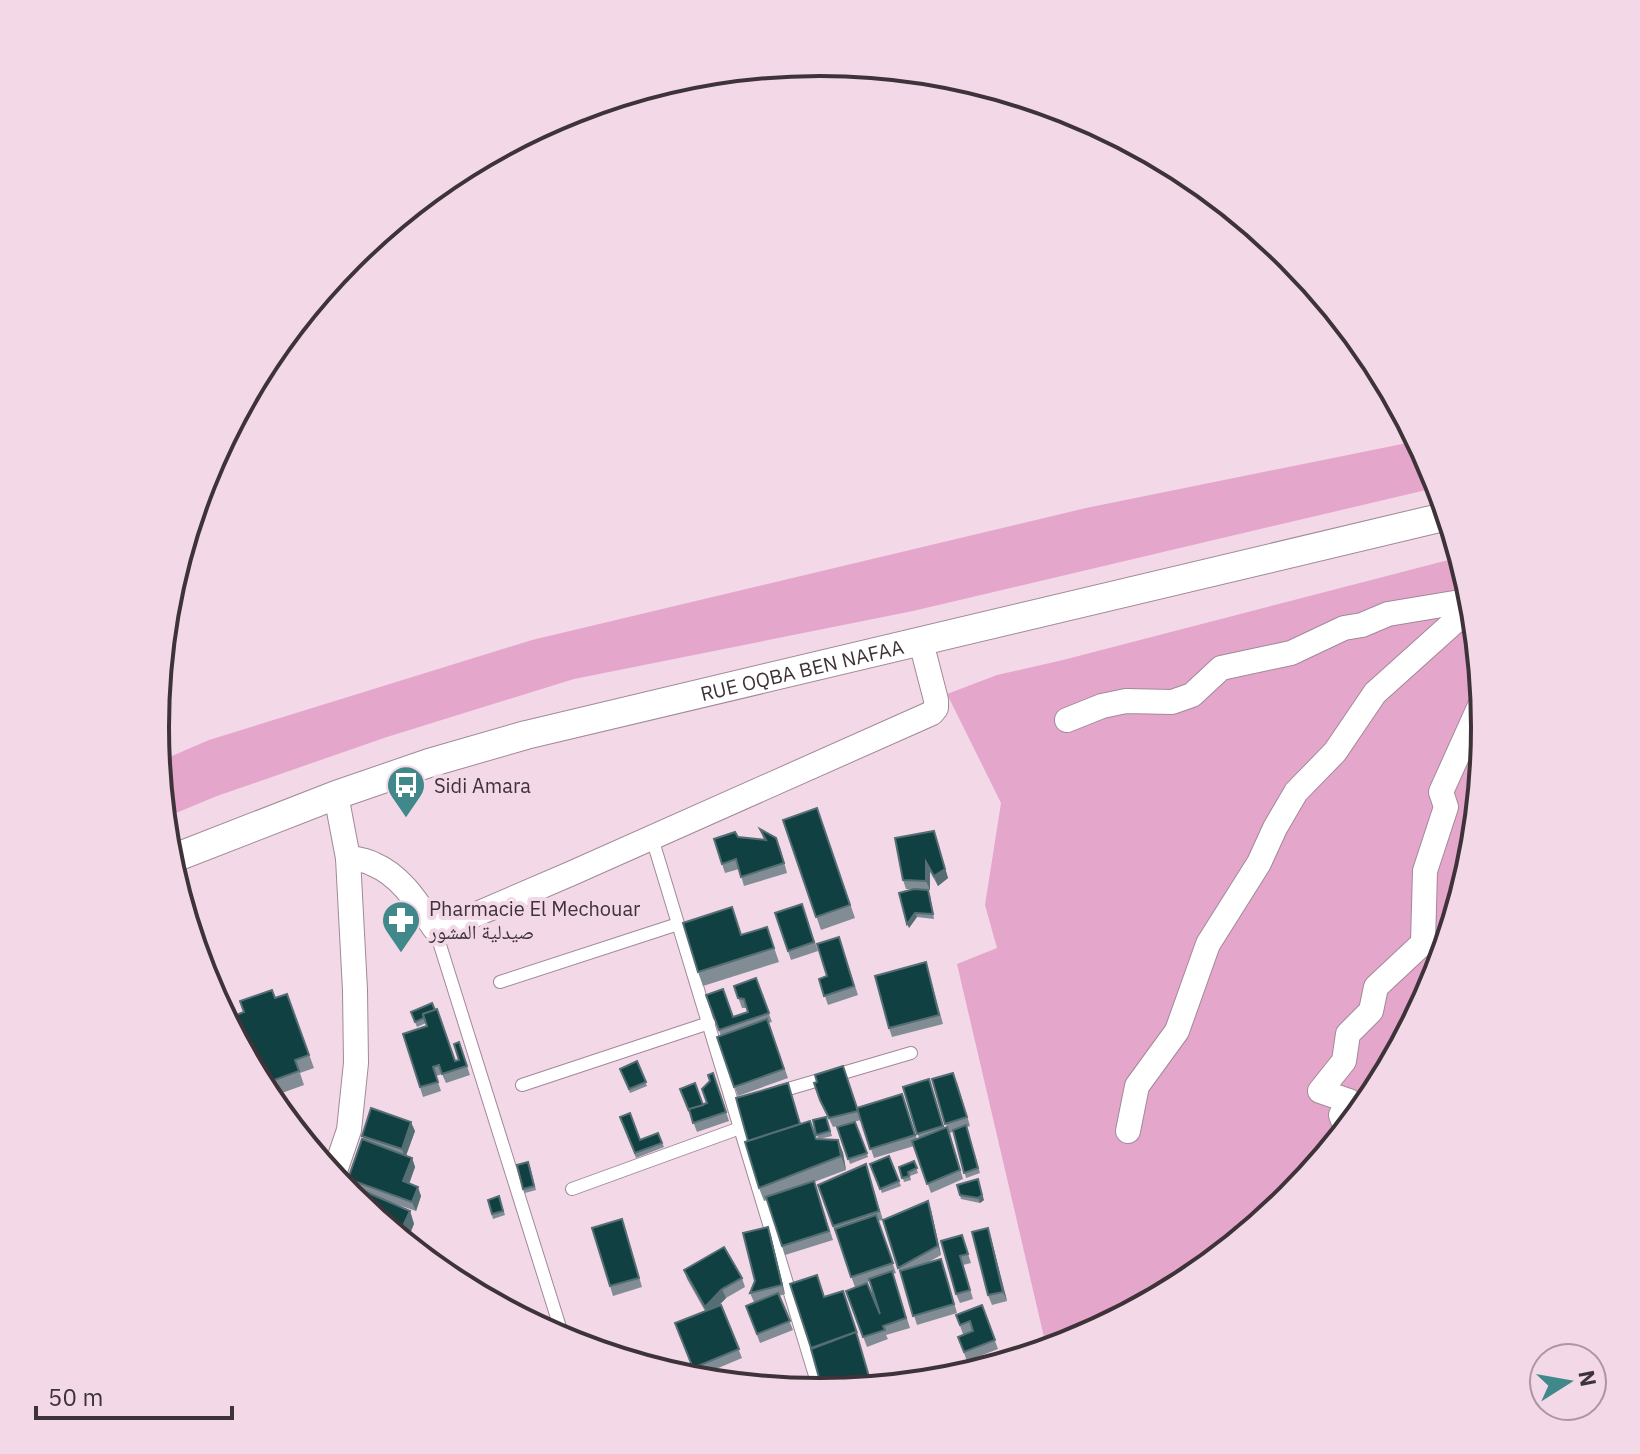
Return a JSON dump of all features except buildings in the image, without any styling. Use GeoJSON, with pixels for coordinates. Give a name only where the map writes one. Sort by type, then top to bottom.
{"type":"FeatureCollection","features":[{"type":"Feature","properties":{"kind":"street","name":"RUE OQBA BEN NAFAA"},"geometry":{"type":"LineString","coordinates":[[182,855],[336,795],[429,763],[526,735],[1436,519]]}},
{"type":"Feature","properties":{"kind":"street"},"geometry":{"type":"LineString","coordinates":[[1067,720],[1102,706],[1126,701],[1172,702],[1192,695],[1221,668],[1291,653],[1344,628],[1362,625],[1388,614],[1459,604]]}},
{"type":"Feature","properties":{"kind":"street"},"geometry":{"type":"LineString","coordinates":[[1128,1131],[1137,1086],[1177,1031],[1208,944],[1259,863],[1296,792],[1335,752],[1375,693],[1460,614]]}},
{"type":"Feature","properties":{"kind":"street"},"geometry":{"type":"LineString","coordinates":[[348,858],[372,863],[391,875],[410,892],[435,929],[463,920],[932,713],[936,700],[921,642]]}},
{"type":"Feature","properties":{"kind":"street"},"geometry":{"type":"LineString","coordinates":[[1341,1116],[1349,1101],[1320,1091],[1344,1061],[1348,1034],[1371,1011],[1376,987],[1423,943],[1425,871],[1446,807],[1441,792],[1471,725]]}},
{"type":"Feature","properties":{"kind":"street"},"geometry":{"type":"LineString","coordinates":[[336,795],[348,858],[356,1063],[349,1130],[338,1163]]}},
{"type":"Feature","properties":{"kind":"lane"},"geometry":{"type":"LineString","coordinates":[[652,838],[816,1378]]}},
{"type":"Feature","properties":{"kind":"lane"},"geometry":{"type":"LineString","coordinates":[[500,982],[678,924]]}},
{"type":"Feature","properties":{"kind":"lane"},"geometry":{"type":"LineString","coordinates":[[435,929],[559,1323]]}},
{"type":"Feature","properties":{"kind":"lane"},"geometry":{"type":"LineString","coordinates":[[522,1085],[709,1023]]}},
{"type":"Feature","properties":{"kind":"lane"},"geometry":{"type":"LineString","coordinates":[[762,1096],[911,1053]]}},
{"type":"Feature","properties":{"kind":"lane"},"geometry":{"type":"LineString","coordinates":[[732,1105],[747,1100]]}},
{"type":"Feature","properties":{"kind":"lane"},"geometry":{"type":"LineString","coordinates":[[572,1189],[740,1128]]}},
{"type":"Feature","properties":{"kind":"shaded area"},"geometry":{"type":"Polygon","coordinates":[[[1406,443],[1426,490],[913,611],[574,679],[387,737],[175,813],[170,757],[209,740],[532,640],[1086,508],[1406,443]]]}},
{"type":"Feature","properties":{"kind":"shaded area"},"geometry":{"type":"Polygon","coordinates":[[[1449,560],[1470,684],[1470,770],[1449,895],[1421,976],[1384,1053],[1336,1123],[1280,1187],[1249,1216],[1182,1268],[1108,1311],[1044,1337],[957,964],[997,948],[985,905],[1001,803],[947,694],[997,675],[1449,560]]]}},
{"type":"Feature","properties":{"kind":"place","name":"Sidi Amara"},"geometry":{"type":"Point","coordinates":[406,819]}},
{"type":"Feature","properties":{"kind":"place","name":"Pharmacie El Mechouar صيدلية المشور"},"geometry":{"type":"Point","coordinates":[401,954]}}]}
